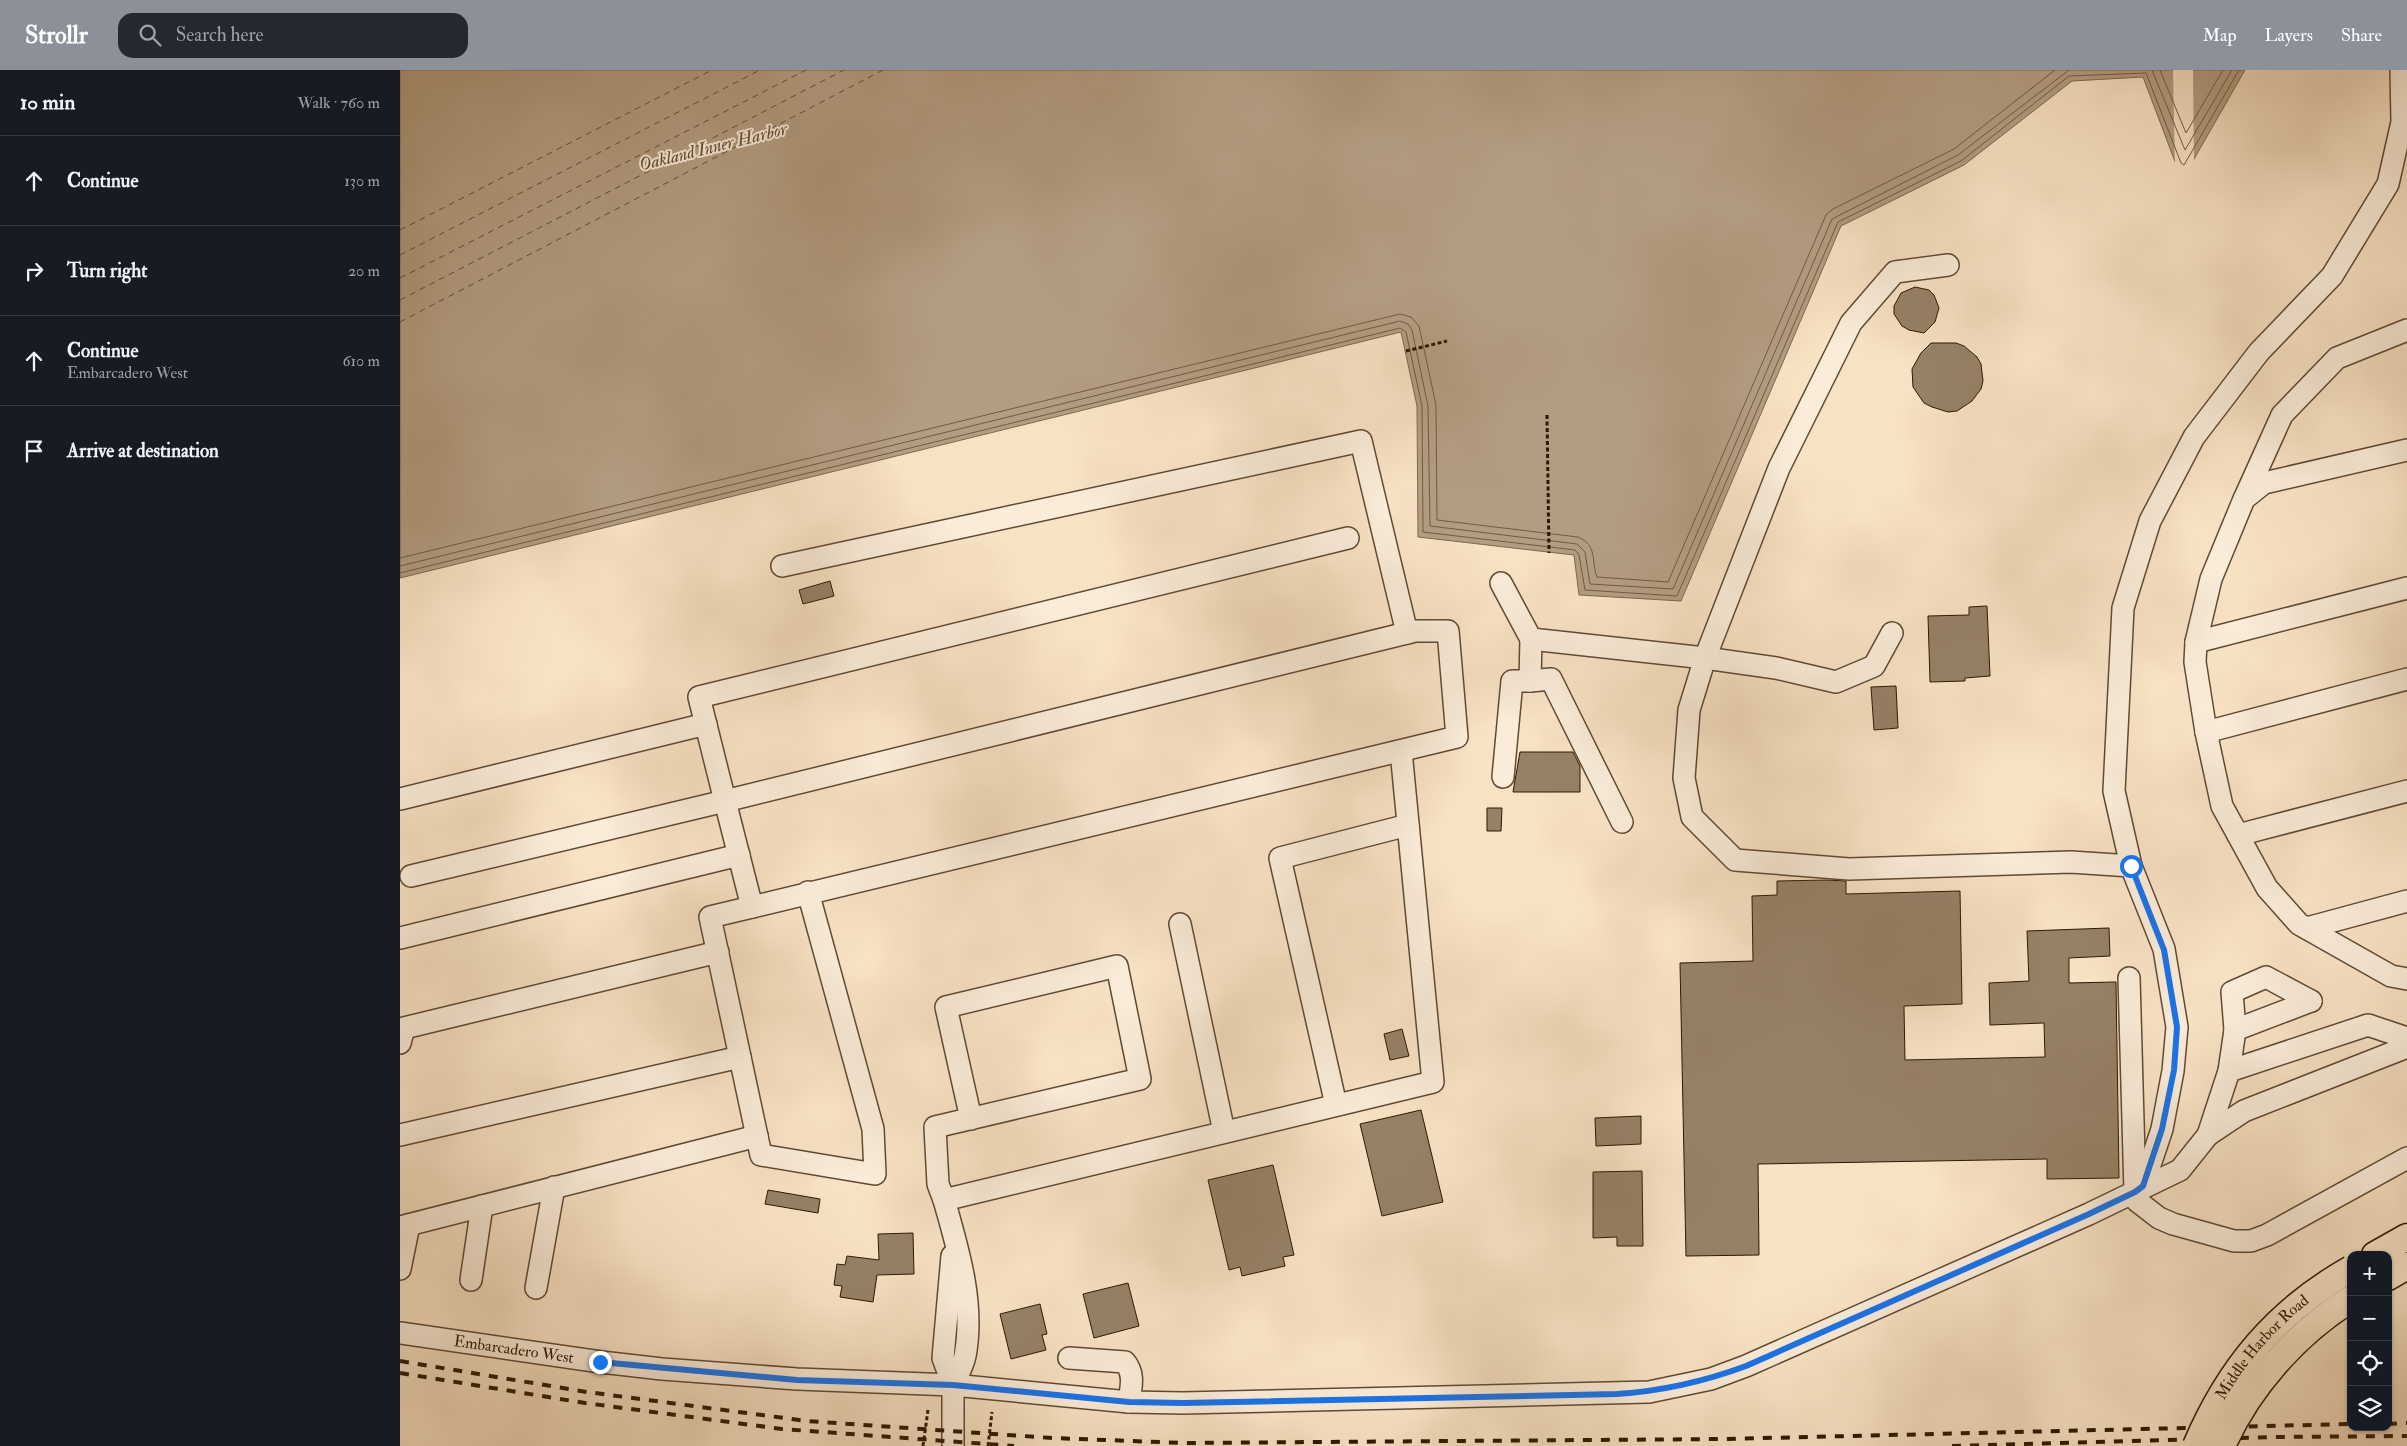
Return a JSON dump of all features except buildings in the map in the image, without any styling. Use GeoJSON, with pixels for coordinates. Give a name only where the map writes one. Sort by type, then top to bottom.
{"type":"FeatureCollection","features":[{"type":"Feature","properties":{"kind":"main road"},"geometry":{"type":"LineString","coordinates":[[2382,1251],[2407,1237]]}},
{"type":"Feature","properties":{"kind":"main road"},"geometry":{"type":"LineString","coordinates":[[2392,1275],[2407,1266]]}},
{"type":"Feature","properties":{"kind":"main road","name":"Middle Harbor Road"},"geometry":{"type":"LineString","coordinates":[[2196,1446],[2210,1411],[2233,1375],[2257,1344],[2285,1314],[2321,1286],[2347,1271]]}},
{"type":"Feature","properties":{"kind":"main road","name":"Middle Harbor Road"},"geometry":{"type":"LineString","coordinates":[[2222,1446],[2231,1426],[2252,1393],[2278,1362],[2303,1336],[2336,1308],[2347,1301]]}},
{"type":"Feature","properties":{"kind":"street"},"geometry":{"type":"LineString","coordinates":[[2401,70],[2402,122],[2388,184],[2332,276],[2259,352],[2194,437],[2150,521],[2123,608],[2114,791],[2131,866],[2164,950],[2177,1027],[2174,1070],[2162,1129],[2139,1189],[2137,1201],[2159,1218],[2173,1224],[2234,1241],[2251,1241],[2268,1235],[2407,1158]]}},
{"type":"Feature","properties":{"kind":"street"},"geometry":{"type":"LineString","coordinates":[[1948,265],[1895,272],[1851,323],[1779,468],[1705,658],[1689,710],[1684,778],[1692,817],[1735,860],[1849,869],[2072,862],[2131,866]]}},
{"type":"Feature","properties":{"kind":"street"},"geometry":{"type":"LineString","coordinates":[[2407,330],[2337,358],[2282,415],[2244,498],[2211,579],[2196,642],[2195,662],[2206,732],[2222,806],[2267,888],[2299,924],[2391,976],[2407,979]]}},
{"type":"Feature","properties":{"kind":"street"},"geometry":{"type":"LineString","coordinates":[[782,566],[1361,440],[1406,633]]}},
{"type":"Feature","properties":{"kind":"street"},"geometry":{"type":"LineString","coordinates":[[2244,498],[2264,483],[2407,450]]}},
{"type":"Feature","properties":{"kind":"street"},"geometry":{"type":"LineString","coordinates":[[752,907],[699,697],[1348,538]]}},
{"type":"Feature","properties":{"kind":"street"},"geometry":{"type":"LineString","coordinates":[[1501,583],[1530,639],[1530,681]]}},
{"type":"Feature","properties":{"kind":"street"},"geometry":{"type":"LineString","coordinates":[[2196,642],[2407,588]]}},
{"type":"Feature","properties":{"kind":"street"},"geometry":{"type":"LineString","coordinates":[[411,876],[725,801],[1406,633],[1448,631],[1457,738],[808,892],[710,917],[761,1155],[874,1174],[874,1128],[808,892]]}},
{"type":"Feature","properties":{"kind":"street"},"geometry":{"type":"LineString","coordinates":[[1530,639],[1705,658],[1776,668],[1836,682],[1874,666],[1892,632]]}},
{"type":"Feature","properties":{"kind":"street"},"geometry":{"type":"LineString","coordinates":[[1503,777],[1512,681],[1551,679],[1622,822]]}},
{"type":"Feature","properties":{"kind":"street"},"geometry":{"type":"LineString","coordinates":[[2206,732],[2407,679]]}},
{"type":"Feature","properties":{"kind":"street"},"geometry":{"type":"LineString","coordinates":[[400,800],[706,724]]}},
{"type":"Feature","properties":{"kind":"street"},"geometry":{"type":"LineString","coordinates":[[944,1200],[1433,1082],[1401,751]]}},
{"type":"Feature","properties":{"kind":"street"},"geometry":{"type":"LineString","coordinates":[[2238,835],[2407,791]]}},
{"type":"Feature","properties":{"kind":"street"},"geometry":{"type":"LineString","coordinates":[[1336,1105],[1280,858],[1408,825]]}},
{"type":"Feature","properties":{"kind":"street"},"geometry":{"type":"LineString","coordinates":[[400,938],[739,856]]}},
{"type":"Feature","properties":{"kind":"street"},"geometry":{"type":"LineString","coordinates":[[2306,928],[2407,901]]}},
{"type":"Feature","properties":{"kind":"street"},"geometry":{"type":"LineString","coordinates":[[1180,924],[1224,1132]]}},
{"type":"Feature","properties":{"kind":"street"},"geometry":{"type":"LineString","coordinates":[[400,1043],[404,1028],[718,952]]}},
{"type":"Feature","properties":{"kind":"street"},"geometry":{"type":"LineString","coordinates":[[953,1446],[953,1385],[965,1358],[968,1305],[954,1237],[938,1184],[935,1127],[971,1119],[1140,1079],[1117,966],[946,1007],[971,1119]]}},
{"type":"Feature","properties":{"kind":"street"},"geometry":{"type":"LineString","coordinates":[[2129,978],[2139,1189]]}},
{"type":"Feature","properties":{"kind":"street"},"geometry":{"type":"LineString","coordinates":[[2229,1071],[2368,1025],[2407,1038]]}},
{"type":"Feature","properties":{"kind":"street"},"geometry":{"type":"LineString","coordinates":[[2208,1135],[2229,1071],[2235,1030]]}},
{"type":"Feature","properties":{"kind":"street"},"geometry":{"type":"LineString","coordinates":[[2139,1189],[2180,1170],[2208,1135],[2244,1110],[2407,1046]]}},
{"type":"Feature","properties":{"kind":"street"},"geometry":{"type":"LineString","coordinates":[[400,1135],[740,1057]]}},
{"type":"Feature","properties":{"kind":"street"},"geometry":{"type":"LineString","coordinates":[[400,1269],[404,1226],[757,1136]]}},
{"type":"Feature","properties":{"kind":"street"},"geometry":{"type":"LineString","coordinates":[[536,1288],[554,1188]]}},
{"type":"Feature","properties":{"kind":"street","name":"Embarcadero West"},"geometry":{"type":"LineString","coordinates":[[400,1333],[600,1362],[662,1369],[797,1380],[953,1385],[1129,1402],[1183,1403],[1617,1394],[1680,1386],[1711,1379],[1746,1366],[2089,1214],[2139,1189]]}},
{"type":"Feature","properties":{"kind":"street"},"geometry":{"type":"LineString","coordinates":[[471,1280],[482,1206]]}},
{"type":"Feature","properties":{"kind":"street"},"geometry":{"type":"LineString","coordinates":[[1069,1358],[1125,1362],[1131,1369],[1132,1376],[1129,1402]]}},
{"type":"Feature","properties":{"kind":"path"},"geometry":{"type":"LineString","coordinates":[[1406,351],[1447,340]]}},
{"type":"Feature","properties":{"kind":"path"},"geometry":{"type":"LineString","coordinates":[[1547,415],[1549,552]]}},
{"type":"Feature","properties":{"kind":"path"},"geometry":{"type":"LineString","coordinates":[[922,1446],[928,1410]]}},
{"type":"Feature","properties":{"kind":"path"},"geometry":{"type":"LineString","coordinates":[[988,1446],[992,1412]]}},
{"type":"Feature","properties":{"kind":"water","name":"Oakland Inner Harbor"},"geometry":{"type":"Polygon","coordinates":[[[400,70],[2245,70],[2182,180],[2143,77],[2072,81],[1964,165],[1841,226],[1681,601],[1579,595],[1574,555],[1418,537],[1417,406],[1401,332],[400,578],[400,70]]]}},
{"type":"Feature","properties":{"kind":"pier"},"geometry":{"type":"Polygon","coordinates":[[[2173,70],[2193,70],[2194,164],[2182,182],[2175,168],[2173,70]]]}},
{"type":"Feature","properties":{"kind":"ferry route"},"geometry":{"type":"LineString","coordinates":[[400,230],[712,70]]}},
{"type":"Feature","properties":{"kind":"ferry route"},"geometry":{"type":"LineString","coordinates":[[400,255],[760,70]]}},
{"type":"Feature","properties":{"kind":"ferry route"},"geometry":{"type":"LineString","coordinates":[[400,278],[806,70]]}},
{"type":"Feature","properties":{"kind":"ferry route"},"geometry":{"type":"LineString","coordinates":[[400,300],[844,70]]}},
{"type":"Feature","properties":{"kind":"ferry route"},"geometry":{"type":"LineString","coordinates":[[400,322],[883,70]]}},
{"type":"Feature","properties":{"kind":"railway"},"geometry":{"type":"LineString","coordinates":[[400,1361],[587,1392],[807,1421],[1052,1438],[1185,1443],[1724,1439],[2347,1424]]}},
{"type":"Feature","properties":{"kind":"railway"},"geometry":{"type":"LineString","coordinates":[[400,1373],[585,1403],[782,1429],[1014,1446]]}},
{"type":"Feature","properties":{"kind":"railway"},"geometry":{"type":"LineString","coordinates":[[2392,1424],[2407,1423]]}},
{"type":"Feature","properties":{"kind":"railway"},"geometry":{"type":"LineString","coordinates":[[1952,1446],[2275,1437],[2407,1436]]}},
{"type":"Feature","properties":{"kind":"route"},"geometry":{"type":"LineString","coordinates":[[600,1362],[797,1380],[953,1385],[1129,1402],[1183,1403],[1617,1394],[1649,1392],[1711,1379],[1746,1366],[2089,1214],[2135,1192],[2143,1186],[2162,1129],[2174,1070],[2177,1027],[2164,950],[2131,866]]}}]}
